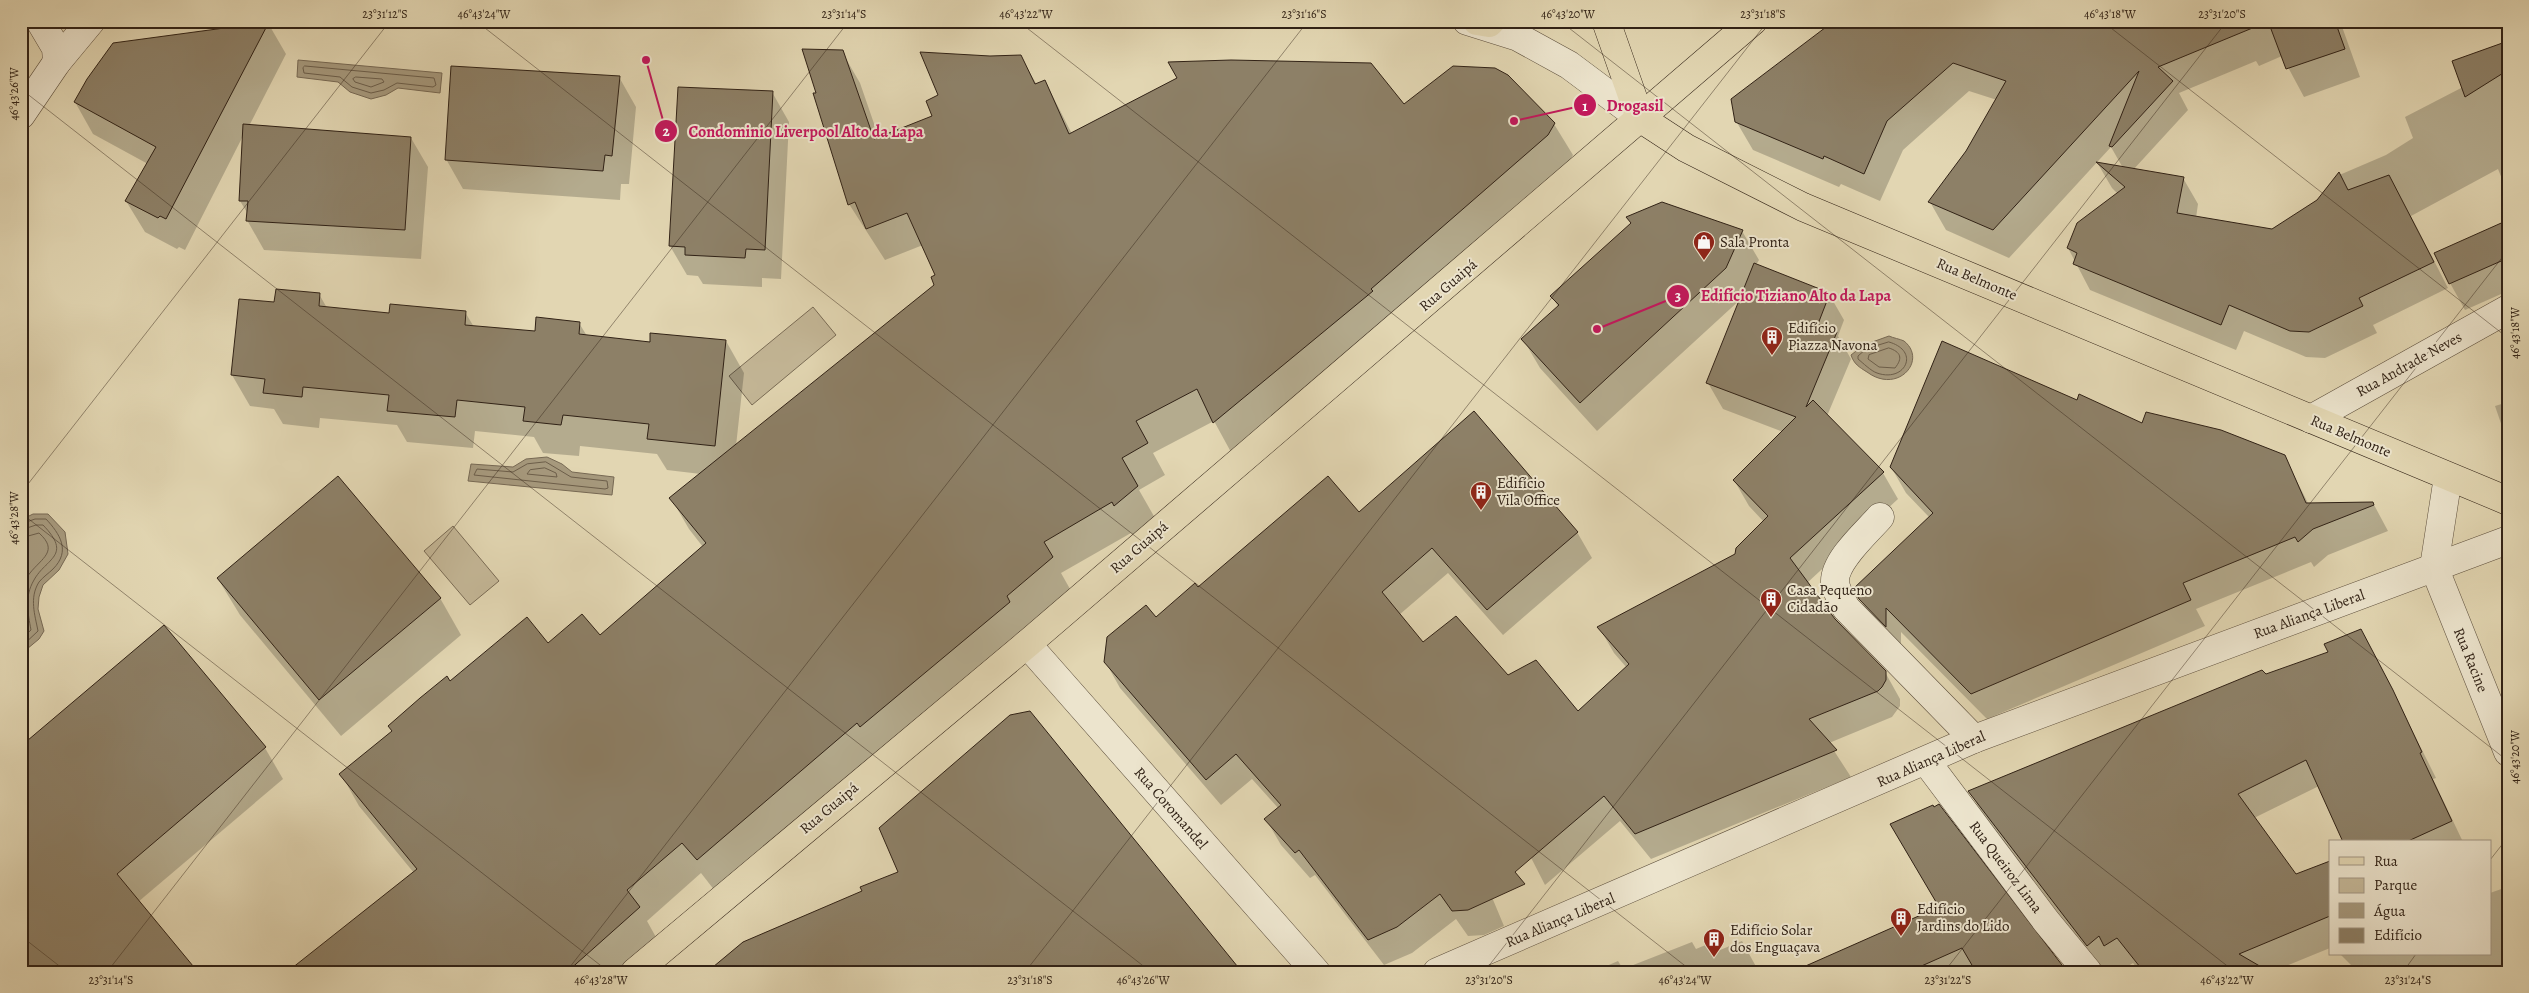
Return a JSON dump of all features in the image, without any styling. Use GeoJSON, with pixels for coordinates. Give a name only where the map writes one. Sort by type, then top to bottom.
{"type":"FeatureCollection","features":[{"type":"Feature","properties":{"kind":"main road"},"geometry":{"type":"LineString","coordinates":[[1477,21],[1489,23],[1491,21]]}},
{"type":"Feature","properties":{"kind":"main road"},"geometry":{"type":"LineString","coordinates":[[1606,21],[1640,118]]}},
{"type":"Feature","properties":{"kind":"main road","name":"Rua Guaipá"},"geometry":{"type":"LineString","coordinates":[[635,972],[1027,644],[1753,21]]}},
{"type":"Feature","properties":{"kind":"main road","name":"Rua Belmonte"},"geometry":{"type":"LineString","coordinates":[[1640,118],[1686,148],[1802,206],[2508,501]]}},
{"type":"Feature","properties":{"kind":"street"},"geometry":{"type":"LineString","coordinates":[[40,21],[56,48],[57,62]]}},
{"type":"Feature","properties":{"kind":"street"},"geometry":{"type":"LineString","coordinates":[[21,115],[57,62],[92,21]]}},
{"type":"Feature","properties":{"kind":"street","name":"Rua Belmonte"},"geometry":{"type":"LineString","coordinates":[[1467,21],[1518,37],[1569,65],[1640,118]]}},
{"type":"Feature","properties":{"kind":"street","name":"Rua Andrade Neves"},"geometry":{"type":"LineString","coordinates":[[2311,419],[2508,308]]}},
{"type":"Feature","properties":{"kind":"street"},"geometry":{"type":"LineString","coordinates":[[2434,567],[2448,477]]}},
{"type":"Feature","properties":{"kind":"street"},"geometry":{"type":"LineString","coordinates":[[1880,518],[1840,563],[1835,581],[1838,594],[1846,608],[1974,739]]}},
{"type":"Feature","properties":{"kind":"street","name":"Rua Aliança Liberal"},"geometry":{"type":"LineString","coordinates":[[1437,972],[1974,739],[2508,540]]}},
{"type":"Feature","properties":{"kind":"street","name":"Rua Racine"},"geometry":{"type":"LineString","coordinates":[[2434,567],[2508,752]]}},
{"type":"Feature","properties":{"kind":"street","name":"Rua Coromandel"},"geometry":{"type":"LineString","coordinates":[[1027,644],[1316,972]]}},
{"type":"Feature","properties":{"kind":"street","name":"Rua Queiroz Lima"},"geometry":{"type":"LineString","coordinates":[[1926,761],[2046,921],[2088,972]]}},
{"type":"Feature","properties":{"kind":"green space"},"geometry":{"type":"Polygon","coordinates":[[[813,307],[836,335],[752,405],[729,376],[813,307]]]}},
{"type":"Feature","properties":{"kind":"green space"},"geometry":{"type":"Polygon","coordinates":[[[453,526],[499,581],[470,605],[424,551],[453,526]]]}},
{"type":"Feature","properties":{"kind":"water"},"geometry":{"type":"Polygon","coordinates":[[[298,60],[442,73],[440,93],[398,88],[386,95],[371,99],[350,92],[338,82],[297,77],[298,60]]]}},
{"type":"Feature","properties":{"kind":"water"},"geometry":{"type":"Polygon","coordinates":[[[1889,336],[1904,341],[1911,349],[1913,357],[1911,365],[1906,372],[1899,377],[1889,380],[1878,378],[1859,367],[1851,355],[1864,345],[1889,336]]]}},
{"type":"Feature","properties":{"kind":"water"},"geometry":{"type":"Polygon","coordinates":[[[547,457],[562,464],[572,472],[614,477],[612,495],[468,481],[471,464],[513,467],[526,459],[547,457]]]}},
{"type":"Feature","properties":{"kind":"water"},"geometry":{"type":"Polygon","coordinates":[[[33,514],[48,514],[65,532],[68,554],[59,570],[43,585],[39,597],[38,609],[44,631],[39,639],[21,654],[21,520],[33,514]]]}},
{"type":"Feature","properties":{"kind":"building"},"geometry":{"type":"Polygon","coordinates":[[[1834,21],[2267,22],[2158,67],[2173,81],[2112,147],[2109,146],[2139,71],[1993,230],[1928,202],[1966,151],[2006,81],[1953,63],[1887,121],[1864,174],[1824,156],[1823,159],[1735,122],[1731,99],[1834,21]]]}},
{"type":"Feature","properties":{"kind":"building"},"geometry":{"type":"Polygon","coordinates":[[[2268,21],[2335,21],[2345,49],[2286,69],[2268,21]]]}},
{"type":"Feature","properties":{"kind":"building"},"geometry":{"type":"Polygon","coordinates":[[[269,22],[166,219],[160,216],[158,218],[125,201],[156,147],[74,102],[87,79],[113,43],[269,22]]]}},
{"type":"Feature","properties":{"kind":"building"},"geometry":{"type":"Polygon","coordinates":[[[2508,41],[2508,70],[2465,97],[2452,61],[2508,41]]]}},
{"type":"Feature","properties":{"kind":"building"},"geometry":{"type":"Polygon","coordinates":[[[802,49],[843,50],[874,139],[932,116],[926,101],[938,95],[920,52],[990,56],[1021,55],[1035,84],[1045,80],[1069,134],[1177,78],[1168,62],[1231,60],[1371,63],[1404,104],[1453,66],[1495,68],[1508,75],[1555,123],[1548,135],[1371,289],[1373,291],[1213,423],[1197,389],[1136,421],[1148,443],[1122,458],[1138,486],[1114,506],[1112,502],[1044,542],[1053,557],[1007,596],[1010,602],[860,727],[857,723],[697,860],[682,843],[627,890],[640,907],[567,972],[287,972],[417,869],[339,774],[392,731],[388,726],[420,698],[447,676],[450,681],[527,617],[548,643],[582,614],[600,635],[706,543],[669,498],[934,285],[931,277],[935,275],[907,213],[866,229],[855,202],[848,205],[813,93],[816,93],[802,49]]]}},
{"type":"Feature","properties":{"kind":"building"},"geometry":{"type":"Polygon","coordinates":[[[451,66],[620,76],[612,156],[605,155],[603,171],[445,160],[451,66]]]}},
{"type":"Feature","properties":{"kind":"building"},"geometry":{"type":"Polygon","coordinates":[[[678,87],[773,91],[765,250],[746,249],[745,258],[685,255],[685,247],[669,246],[678,87]]]}},
{"type":"Feature","properties":{"kind":"building"},"geometry":{"type":"Polygon","coordinates":[[[243,124],[411,137],[405,230],[246,221],[248,201],[239,201],[243,124]]]}},
{"type":"Feature","properties":{"kind":"building"},"geometry":{"type":"Polygon","coordinates":[[[2096,162],[2184,177],[2177,213],[2272,229],[2317,200],[2339,172],[2348,190],[2389,175],[2434,262],[2359,298],[2363,306],[2309,332],[2290,331],[2229,305],[2221,325],[2073,264],[2077,253],[2067,248],[2077,223],[2125,187],[2096,162]]]}},
{"type":"Feature","properties":{"kind":"building"},"geometry":{"type":"Polygon","coordinates":[[[1662,202],[1743,230],[1726,268],[1580,403],[1521,339],[1559,305],[1550,296],[1631,223],[1626,217],[1662,202]]]}},
{"type":"Feature","properties":{"kind":"building"},"geometry":{"type":"Polygon","coordinates":[[[2508,220],[2508,258],[2449,284],[2434,253],[2508,220]]]}},
{"type":"Feature","properties":{"kind":"building"},"geometry":{"type":"Polygon","coordinates":[[[1754,263],[1830,293],[1818,324],[1837,332],[1806,407],[1813,400],[1884,472],[1790,558],[1835,619],[1886,671],[1886,680],[1878,691],[1809,719],[1837,750],[1635,834],[1604,796],[1515,872],[1525,884],[1468,910],[1452,911],[1440,894],[1397,927],[1368,940],[1299,850],[1295,853],[1264,819],[1281,805],[1236,754],[1206,780],[1104,662],[1107,637],[1146,605],[1156,617],[1195,583],[1198,587],[1328,476],[1359,512],[1474,411],[1578,532],[1487,610],[1432,548],[1382,592],[1423,642],[1456,616],[1508,675],[1536,660],[1578,711],[1629,664],[1597,627],[1735,554],[1736,548],[1768,516],[1733,480],[1796,417],[1706,383],[1754,263]]]}},
{"type":"Feature","properties":{"kind":"building"},"geometry":{"type":"Polygon","coordinates":[[[276,289],[320,293],[319,306],[389,313],[390,304],[466,311],[465,325],[535,331],[536,317],[580,322],[579,334],[650,342],[650,333],[726,340],[715,446],[647,439],[649,424],[563,415],[561,425],[523,421],[525,407],[457,400],[455,417],[387,411],[389,395],[303,387],[302,397],[263,393],[265,379],[231,375],[239,299],[274,302],[276,289]]]}},
{"type":"Feature","properties":{"kind":"building"},"geometry":{"type":"Polygon","coordinates":[[[1942,341],[2077,400],[2079,394],[2142,423],[2146,412],[2221,430],[2285,455],[2306,503],[2373,502],[2374,505],[2313,529],[2298,542],[2295,537],[2183,583],[2191,600],[1971,694],[1886,608],[1886,627],[1859,599],[1853,589],[1933,513],[1890,467],[1942,341]]]}},
{"type":"Feature","properties":{"kind":"building"},"geometry":{"type":"Polygon","coordinates":[[[338,476],[441,598],[319,700],[217,578],[338,476]]]}},
{"type":"Feature","properties":{"kind":"building"},"geometry":{"type":"Polygon","coordinates":[[[164,625],[266,747],[117,874],[198,972],[21,972],[21,746],[164,625]]]}},
{"type":"Feature","properties":{"kind":"building"},"geometry":{"type":"Polygon","coordinates":[[[2361,629],[2393,690],[2452,821],[2410,840],[2342,840],[2306,760],[2238,794],[2296,874],[2329,861],[2329,916],[2239,954],[2270,972],[2144,972],[2117,938],[2104,946],[2099,936],[2087,946],[1968,791],[2262,670],[2266,674],[2328,652],[2324,644],[2361,629]]]}},
{"type":"Feature","properties":{"kind":"building"},"geometry":{"type":"Polygon","coordinates":[[[1030,711],[1242,972],[707,972],[743,942],[862,891],[860,887],[898,872],[879,828],[1010,715],[1030,711]]]}},
{"type":"Feature","properties":{"kind":"building"},"geometry":{"type":"Polygon","coordinates":[[[1939,804],[2062,965],[2053,972],[1976,972],[1962,948],[1908,972],[1792,972],[1939,907],[1890,824],[1939,804]]]}},
{"type":"Feature","properties":{"kind":"place","name":"Condominio Liverpool Alto da Lapa"},"geometry":{"type":"Point","coordinates":[646,60]}},
{"type":"Feature","properties":{"kind":"place","name":"Drogasil"},"geometry":{"type":"Point","coordinates":[1514,121]}},
{"type":"Feature","properties":{"kind":"place","name":"Sala Pronta"},"geometry":{"type":"Point","coordinates":[1704,261]}},
{"type":"Feature","properties":{"kind":"place","name":"Edifício Tiziano Alto da Lapa"},"geometry":{"type":"Point","coordinates":[1597,329]}},
{"type":"Feature","properties":{"kind":"place","name":"Edifício Piazza Navona"},"geometry":{"type":"Point","coordinates":[1772,356]}},
{"type":"Feature","properties":{"kind":"place","name":"Edifício Vila Office"},"geometry":{"type":"Point","coordinates":[1481,511]}},
{"type":"Feature","properties":{"kind":"place","name":"Casa Pequeno Cidadão"},"geometry":{"type":"Point","coordinates":[1771,618]}},
{"type":"Feature","properties":{"kind":"place","name":"Edifício Jardins do Lido"},"geometry":{"type":"Point","coordinates":[1901,937]}},
{"type":"Feature","properties":{"kind":"place","name":"Edifício Solar dos Enguaçava"},"geometry":{"type":"Point","coordinates":[1714,958]}}]}
